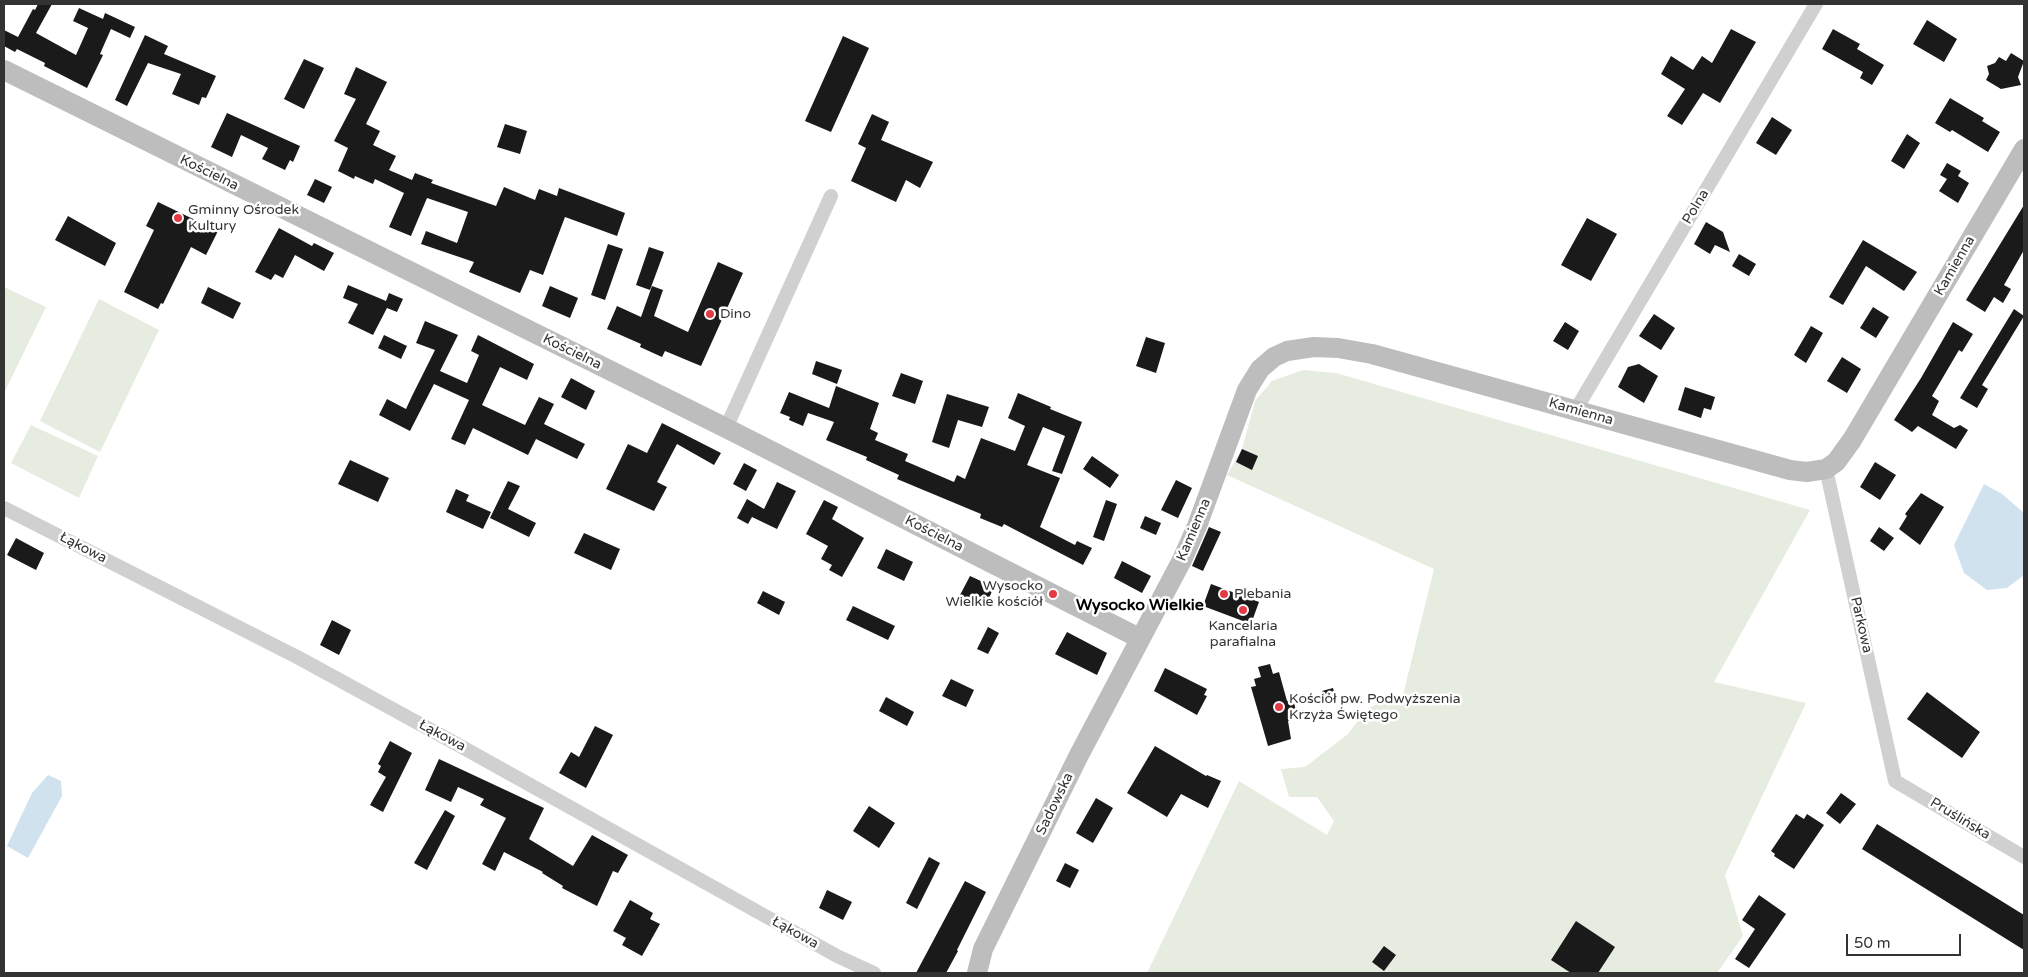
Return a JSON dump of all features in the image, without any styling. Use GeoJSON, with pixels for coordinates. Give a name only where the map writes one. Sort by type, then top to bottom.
{"type":"FeatureCollection","features":[{"type":"Feature","properties":{"kind":"street","name":"Polna"},"geometry":{"type":"LineString","coordinates":[[1575,411],[1816,4]]}},
{"type":"Feature","properties":{"kind":"street","name":"Kościelna"},"geometry":{"type":"LineString","coordinates":[[4,70],[726,428],[1139,638]]}},
{"type":"Feature","properties":{"kind":"street","name":"Kamienna"},"geometry":{"type":"LineString","coordinates":[[1139,638],[1182,560],[1197,526],[1247,390],[1260,369],[1274,357],[1287,351],[1314,347],[1338,348],[1372,354],[1790,470],[1807,472],[1826,469],[1836,462],[1852,440],[2024,149]]}},
{"type":"Feature","properties":{"kind":"street"},"geometry":{"type":"LineString","coordinates":[[726,428],[831,196]]}},
{"type":"Feature","properties":{"kind":"street","name":"Parkowa"},"geometry":{"type":"LineString","coordinates":[[1826,469],[1895,781]]}},
{"type":"Feature","properties":{"kind":"street","name":"Łąkowa"},"geometry":{"type":"LineString","coordinates":[[4,508],[299,658],[837,956],[874,973]]}},
{"type":"Feature","properties":{"kind":"street","name":"Sadowska"},"geometry":{"type":"LineString","coordinates":[[977,973],[983,949],[1139,638]]}},
{"type":"Feature","properties":{"kind":"street","name":"Pruślińska"},"geometry":{"type":"LineString","coordinates":[[1895,781],[2024,857]]}},
{"type":"Feature","properties":{"kind":"shaded area"},"geometry":{"type":"Polygon","coordinates":[[[4,287],[46,307],[4,393],[4,287]]]}},
{"type":"Feature","properties":{"kind":"shaded area"},"geometry":{"type":"Polygon","coordinates":[[[99,299],[159,330],[100,452],[40,421],[99,299]]]}},
{"type":"Feature","properties":{"kind":"shaded area"},"geometry":{"type":"Polygon","coordinates":[[[1303,370],[1336,373],[1810,510],[1714,682],[1806,703],[1725,875],[1743,936],[1717,973],[1147,973],[1239,781],[1327,835],[1334,821],[1317,797],[1289,797],[1281,769],[1305,767],[1348,734],[1365,711],[1380,702],[1403,695],[1434,569],[1227,475],[1242,449],[1255,401],[1272,381],[1303,370]]]}},
{"type":"Feature","properties":{"kind":"shaded area"},"geometry":{"type":"Polygon","coordinates":[[[31,425],[98,456],[79,498],[11,463],[31,425]]]}},
{"type":"Feature","properties":{"kind":"water"},"geometry":{"type":"Polygon","coordinates":[[[1984,484],[2002,494],[2024,513],[2024,575],[2007,588],[1987,590],[1964,573],[1954,545],[1984,484]]]}},
{"type":"Feature","properties":{"kind":"water"},"geometry":{"type":"Polygon","coordinates":[[[48,775],[61,781],[62,796],[28,858],[7,846],[32,793],[48,775]]]}},
{"type":"Feature","properties":{"kind":"building"},"geometry":{"type":"Polygon","coordinates":[[[38,4],[52,4],[36,33],[76,55],[88,28],[73,21],[79,8],[103,19],[105,13],[135,27],[130,38],[111,29],[100,54],[103,55],[87,88],[44,66],[45,63],[17,49],[15,52],[4,46],[4,30],[18,37],[33,9],[35,10],[38,4]]]}},
{"type":"Feature","properties":{"kind":"building"},"geometry":{"type":"Polygon","coordinates":[[[1927,20],[1957,39],[1944,62],[1913,44],[1927,20]]]}},
{"type":"Feature","properties":{"kind":"building"},"geometry":{"type":"Polygon","coordinates":[[[1731,29],[1756,42],[1720,103],[1703,93],[1682,125],[1667,116],[1685,89],[1661,74],[1671,56],[1693,70],[1702,56],[1712,63],[1731,29]]]}},
{"type":"Feature","properties":{"kind":"building"},"geometry":{"type":"Polygon","coordinates":[[[1833,29],[1860,44],[1857,49],[1884,65],[1872,85],[1860,78],[1863,72],[1822,49],[1833,29]]]}},
{"type":"Feature","properties":{"kind":"building"},"geometry":{"type":"Polygon","coordinates":[[[145,35],[168,46],[164,54],[216,76],[206,98],[202,97],[199,105],[172,94],[181,74],[148,63],[127,106],[115,100],[145,35]]]}},
{"type":"Feature","properties":{"kind":"building"},"geometry":{"type":"Polygon","coordinates":[[[843,36],[869,48],[831,132],[805,121],[843,36]]]}},
{"type":"Feature","properties":{"kind":"building"},"geometry":{"type":"Polygon","coordinates":[[[2011,53],[2024,61],[2018,77],[2021,85],[2001,89],[1986,80],[1989,74],[1987,66],[1995,63],[1999,57],[2006,61],[2011,53]]]}},
{"type":"Feature","properties":{"kind":"building"},"geometry":{"type":"Polygon","coordinates":[[[304,59],[324,68],[304,109],[284,99],[304,59]]]}},
{"type":"Feature","properties":{"kind":"building"},"geometry":{"type":"Polygon","coordinates":[[[356,67],[387,82],[366,124],[380,131],[373,145],[396,156],[389,170],[412,180],[415,173],[433,180],[431,183],[496,206],[504,187],[535,200],[539,189],[557,196],[559,188],[625,213],[617,236],[565,217],[543,275],[530,270],[520,293],[469,272],[474,262],[421,244],[426,231],[457,243],[468,212],[427,198],[411,236],[389,227],[404,193],[375,179],[373,184],[355,176],[354,179],[338,171],[348,148],[334,141],[356,99],[344,94],[356,67]]]}},
{"type":"Feature","properties":{"kind":"building"},"geometry":{"type":"Polygon","coordinates":[[[1950,98],[1984,118],[1982,121],[2000,132],[1988,152],[1952,130],[1950,132],[1935,123],[1950,98]]]}},
{"type":"Feature","properties":{"kind":"building"},"geometry":{"type":"Polygon","coordinates":[[[227,113],[300,146],[293,162],[290,160],[285,170],[262,159],[268,148],[241,135],[232,157],[211,147],[227,113]]]}},
{"type":"Feature","properties":{"kind":"building"},"geometry":{"type":"Polygon","coordinates":[[[872,114],[889,122],[881,140],[933,162],[920,188],[906,180],[896,202],[851,181],[866,148],[858,144],[872,114]]]}},
{"type":"Feature","properties":{"kind":"building"},"geometry":{"type":"Polygon","coordinates":[[[1772,117],[1792,130],[1776,155],[1756,143],[1772,117]]]}},
{"type":"Feature","properties":{"kind":"building"},"geometry":{"type":"Polygon","coordinates":[[[505,124],[527,131],[520,154],[497,147],[505,124]]]}},
{"type":"Feature","properties":{"kind":"building"},"geometry":{"type":"Polygon","coordinates":[[[1907,134],[1920,143],[1904,169],[1891,161],[1907,134]]]}},
{"type":"Feature","properties":{"kind":"building"},"geometry":{"type":"Polygon","coordinates":[[[1947,163],[1961,171],[1958,176],[1969,183],[1958,203],[1939,191],[1947,179],[1940,175],[1947,163]]]}},
{"type":"Feature","properties":{"kind":"building"},"geometry":{"type":"Polygon","coordinates":[[[315,179],[332,187],[324,203],[307,195],[315,179]]]}},
{"type":"Feature","properties":{"kind":"building"},"geometry":{"type":"Polygon","coordinates":[[[158,202],[218,231],[206,255],[191,247],[163,304],[161,303],[158,309],[124,292],[154,230],[146,226],[158,202]]]}},
{"type":"Feature","properties":{"kind":"building"},"geometry":{"type":"Polygon","coordinates":[[[2024,205],[2024,250],[2004,285],[2011,289],[2003,303],[1994,297],[1985,312],[1966,300],[2024,205]]]}},
{"type":"Feature","properties":{"kind":"building"},"geometry":{"type":"Polygon","coordinates":[[[68,216],[116,243],[105,266],[55,240],[68,216]]]}},
{"type":"Feature","properties":{"kind":"building"},"geometry":{"type":"Polygon","coordinates":[[[1587,218],[1617,234],[1591,281],[1561,265],[1587,218]]]}},
{"type":"Feature","properties":{"kind":"building"},"geometry":{"type":"Polygon","coordinates":[[[1706,222],[1723,232],[1730,252],[1715,245],[1710,254],[1694,244],[1706,222]]]}},
{"type":"Feature","properties":{"kind":"building"},"geometry":{"type":"Polygon","coordinates":[[[279,228],[312,246],[314,243],[334,253],[324,271],[295,255],[283,278],[275,274],[271,280],[255,272],[279,228]]]}},
{"type":"Feature","properties":{"kind":"building"},"geometry":{"type":"Polygon","coordinates":[[[1863,240],[1917,272],[1904,291],[1866,266],[1843,305],[1829,297],[1863,240]]]}},
{"type":"Feature","properties":{"kind":"building"},"geometry":{"type":"Polygon","coordinates":[[[608,244],[623,249],[605,300],[591,295],[608,244]]]}},
{"type":"Feature","properties":{"kind":"building"},"geometry":{"type":"Polygon","coordinates":[[[649,247],[664,252],[650,290],[636,285],[649,247]]]}},
{"type":"Feature","properties":{"kind":"building"},"geometry":{"type":"Polygon","coordinates":[[[1739,254],[1756,264],[1749,276],[1732,266],[1739,254]]]}},
{"type":"Feature","properties":{"kind":"building"},"geometry":{"type":"Polygon","coordinates":[[[718,262],[743,273],[701,366],[665,351],[662,357],[640,347],[641,344],[607,329],[617,306],[641,317],[652,286],[663,290],[654,316],[688,332],[718,262]]]}},
{"type":"Feature","properties":{"kind":"building"},"geometry":{"type":"Polygon","coordinates":[[[348,285],[386,301],[389,293],[403,299],[397,312],[387,308],[373,335],[348,323],[358,304],[343,298],[348,285]]]}},
{"type":"Feature","properties":{"kind":"building"},"geometry":{"type":"Polygon","coordinates":[[[550,286],[578,298],[570,318],[542,306],[550,286]]]}},
{"type":"Feature","properties":{"kind":"building"},"geometry":{"type":"Polygon","coordinates":[[[208,287],[241,303],[233,319],[201,303],[208,287]]]}},
{"type":"Feature","properties":{"kind":"building"},"geometry":{"type":"Polygon","coordinates":[[[1873,307],[1889,317],[1876,338],[1860,328],[1873,307]]]}},
{"type":"Feature","properties":{"kind":"building"},"geometry":{"type":"Polygon","coordinates":[[[2014,309],[2024,316],[1982,385],[1988,389],[1977,408],[1960,398],[2014,309]]]}},
{"type":"Feature","properties":{"kind":"building"},"geometry":{"type":"Polygon","coordinates":[[[1654,314],[1675,328],[1661,350],[1639,336],[1654,314]]]}},
{"type":"Feature","properties":{"kind":"building"},"geometry":{"type":"Polygon","coordinates":[[[425,321],[458,335],[440,371],[467,383],[479,355],[471,351],[478,335],[534,364],[527,380],[500,367],[482,405],[525,425],[539,397],[554,404],[544,424],[585,444],[577,459],[536,439],[528,455],[473,428],[465,445],[451,439],[469,400],[434,384],[410,431],[379,415],[387,399],[406,409],[435,350],[416,343],[425,321]]]}},
{"type":"Feature","properties":{"kind":"building"},"geometry":{"type":"Polygon","coordinates":[[[1565,322],[1579,331],[1568,350],[1553,341],[1565,322]]]}},
{"type":"Feature","properties":{"kind":"building"},"geometry":{"type":"Polygon","coordinates":[[[1953,322],[1973,334],[1962,352],[1959,350],[1932,396],[1939,401],[1932,415],[1954,428],[1960,425],[1968,430],[1956,449],[1918,426],[1912,432],[1894,420],[1953,322]]]}},
{"type":"Feature","properties":{"kind":"building"},"geometry":{"type":"Polygon","coordinates":[[[1811,326],[1823,333],[1806,363],[1794,355],[1811,326]]]}},
{"type":"Feature","properties":{"kind":"building"},"geometry":{"type":"Polygon","coordinates":[[[384,335],[407,346],[401,359],[378,348],[384,335]]]}},
{"type":"Feature","properties":{"kind":"building"},"geometry":{"type":"Polygon","coordinates":[[[1146,337],[1165,343],[1156,373],[1136,366],[1146,337]]]}},
{"type":"Feature","properties":{"kind":"building"},"geometry":{"type":"Polygon","coordinates":[[[1842,357],[1861,369],[1847,393],[1827,381],[1842,357]]]}},
{"type":"Feature","properties":{"kind":"building"},"geometry":{"type":"Polygon","coordinates":[[[816,361],[842,370],[837,384],[812,374],[816,361]]]}},
{"type":"Feature","properties":{"kind":"building"},"geometry":{"type":"Polygon","coordinates":[[[1639,364],[1658,376],[1644,403],[1618,387],[1628,367],[1639,364]]]}},
{"type":"Feature","properties":{"kind":"building"},"geometry":{"type":"Polygon","coordinates":[[[901,373],[923,381],[915,404],[892,396],[901,373]]]}},
{"type":"Feature","properties":{"kind":"building"},"geometry":{"type":"Polygon","coordinates":[[[571,378],[595,391],[586,410],[561,397],[571,378]]]}},
{"type":"Feature","properties":{"kind":"building"},"geometry":{"type":"Polygon","coordinates":[[[836,386],[879,403],[870,429],[878,433],[875,440],[908,454],[905,461],[954,482],[957,475],[965,479],[981,438],[1015,451],[1025,426],[1008,418],[1018,393],[1082,422],[1062,474],[1052,471],[1065,436],[1043,427],[1027,465],[1060,478],[1040,527],[1075,545],[1077,541],[1092,548],[1083,565],[1004,524],[1002,527],[980,518],[981,514],[897,479],[899,475],[866,460],[867,457],[826,440],[834,422],[808,413],[803,426],[789,420],[790,417],[780,413],[789,392],[829,408],[836,386]]]}},
{"type":"Feature","properties":{"kind":"building"},"geometry":{"type":"Polygon","coordinates":[[[1685,387],[1715,397],[1711,410],[1704,408],[1701,418],[1678,410],[1685,387]]]}},
{"type":"Feature","properties":{"kind":"building"},"geometry":{"type":"Polygon","coordinates":[[[947,394],[989,407],[982,427],[958,420],[949,448],[932,442],[947,394]]]}},
{"type":"Feature","properties":{"kind":"building"},"geometry":{"type":"Polygon","coordinates":[[[662,423],[721,453],[714,465],[677,444],[657,482],[667,487],[654,511],[606,489],[628,444],[647,453],[662,423]]]}},
{"type":"Feature","properties":{"kind":"building"},"geometry":{"type":"Polygon","coordinates":[[[1242,449],[1258,456],[1252,470],[1236,462],[1242,449]]]}},
{"type":"Feature","properties":{"kind":"building"},"geometry":{"type":"Polygon","coordinates":[[[1092,456],[1119,475],[1110,488],[1083,469],[1092,456]]]}},
{"type":"Feature","properties":{"kind":"building"},"geometry":{"type":"Polygon","coordinates":[[[350,460],[389,478],[378,502],[338,484],[350,460]]]}},
{"type":"Feature","properties":{"kind":"building"},"geometry":{"type":"Polygon","coordinates":[[[1875,462],[1896,475],[1880,500],[1860,487],[1875,462]]]}},
{"type":"Feature","properties":{"kind":"building"},"geometry":{"type":"Polygon","coordinates":[[[744,463],[757,470],[746,491],[733,484],[744,463]]]}},
{"type":"Feature","properties":{"kind":"building"},"geometry":{"type":"Polygon","coordinates":[[[1176,480],[1192,488],[1178,518],[1161,510],[1176,480]]]}},
{"type":"Feature","properties":{"kind":"building"},"geometry":{"type":"Polygon","coordinates":[[[508,481],[520,486],[508,509],[536,523],[529,537],[490,518],[508,481]]]}},
{"type":"Feature","properties":{"kind":"building"},"geometry":{"type":"Polygon","coordinates":[[[777,482],[796,491],[777,529],[752,517],[748,524],[737,518],[747,499],[764,509],[777,482]]]}},
{"type":"Feature","properties":{"kind":"building"},"geometry":{"type":"Polygon","coordinates":[[[456,489],[469,495],[466,501],[491,512],[483,529],[446,512],[456,489]]]}},
{"type":"Feature","properties":{"kind":"building"},"geometry":{"type":"Polygon","coordinates":[[[1921,493],[1944,507],[1920,545],[1899,529],[1907,516],[1905,514],[1921,493]]]}},
{"type":"Feature","properties":{"kind":"building"},"geometry":{"type":"Polygon","coordinates":[[[824,500],[838,507],[832,519],[864,538],[842,577],[829,570],[832,565],[821,559],[828,546],[806,534],[824,500]]]}},
{"type":"Feature","properties":{"kind":"building"},"geometry":{"type":"Polygon","coordinates":[[[1106,500],[1117,504],[1104,541],[1093,537],[1106,500]]]}},
{"type":"Feature","properties":{"kind":"building"},"geometry":{"type":"Polygon","coordinates":[[[1145,516],[1161,523],[1156,535],[1140,528],[1145,516]]]}},
{"type":"Feature","properties":{"kind":"building"},"geometry":{"type":"Polygon","coordinates":[[[1209,527],[1221,532],[1203,571],[1192,566],[1209,527]]]}},
{"type":"Feature","properties":{"kind":"building"},"geometry":{"type":"Polygon","coordinates":[[[1879,527],[1894,538],[1884,551],[1870,541],[1879,527]]]}},
{"type":"Feature","properties":{"kind":"building"},"geometry":{"type":"Polygon","coordinates":[[[584,533],[620,549],[611,570],[574,553],[584,533]]]}},
{"type":"Feature","properties":{"kind":"building"},"geometry":{"type":"Polygon","coordinates":[[[16,538],[44,553],[36,570],[7,555],[16,538]]]}},
{"type":"Feature","properties":{"kind":"building"},"geometry":{"type":"Polygon","coordinates":[[[886,549],[913,562],[904,581],[877,568],[886,549]]]}},
{"type":"Feature","properties":{"kind":"building"},"geometry":{"type":"Polygon","coordinates":[[[1122,561],[1151,576],[1142,593],[1114,578],[1122,561]]]}},
{"type":"Feature","properties":{"kind":"building"},"geometry":{"type":"Polygon","coordinates":[[[970,576],[994,587],[985,607],[960,595],[970,576]]]}},
{"type":"Feature","properties":{"kind":"building","name":"Plebania"},"geometry":{"type":"Polygon","coordinates":[[[1211,584],[1259,602],[1251,624],[1203,606],[1211,584]]]}},
{"type":"Feature","properties":{"kind":"building"},"geometry":{"type":"Polygon","coordinates":[[[763,591],[785,602],[779,615],[757,603],[763,591]]]}},
{"type":"Feature","properties":{"kind":"building"},"geometry":{"type":"Polygon","coordinates":[[[853,606],[895,626],[888,640],[846,620],[853,606]]]}},
{"type":"Feature","properties":{"kind":"building"},"geometry":{"type":"Polygon","coordinates":[[[332,620],[351,630],[339,655],[320,645],[332,620]]]}},
{"type":"Feature","properties":{"kind":"building"},"geometry":{"type":"Polygon","coordinates":[[[988,627],[999,633],[988,654],[977,649],[988,627]]]}},
{"type":"Feature","properties":{"kind":"building"},"geometry":{"type":"Polygon","coordinates":[[[1067,632],[1107,653],[1097,675],[1055,654],[1067,632]]]}},
{"type":"Feature","properties":{"kind":"building","name":"Kościół pw. Podwyższenia Krzyża Świętego"},"geometry":{"type":"Polygon","coordinates":[[[1270,664],[1273,674],[1279,672],[1287,701],[1293,699],[1298,718],[1288,721],[1291,739],[1268,746],[1251,687],[1256,686],[1254,679],[1261,677],[1258,667],[1270,664]]]}},
{"type":"Feature","properties":{"kind":"building"},"geometry":{"type":"Polygon","coordinates":[[[1165,668],[1207,689],[1204,695],[1207,696],[1197,715],[1154,691],[1165,668]]]}},
{"type":"Feature","properties":{"kind":"building"},"geometry":{"type":"Polygon","coordinates":[[[951,679],[974,690],[966,707],[942,696],[951,679]]]}},
{"type":"Feature","properties":{"kind":"building"},"geometry":{"type":"Polygon","coordinates":[[[1333,688],[1337,701],[1326,704],[1322,691],[1333,688]]]}},
{"type":"Feature","properties":{"kind":"building"},"geometry":{"type":"Polygon","coordinates":[[[1927,692],[1980,732],[1962,758],[1907,719],[1927,692]]]}},
{"type":"Feature","properties":{"kind":"building"},"geometry":{"type":"Polygon","coordinates":[[[886,697],[914,712],[907,726],[879,711],[886,697]]]}},
{"type":"Feature","properties":{"kind":"building"},"geometry":{"type":"Polygon","coordinates":[[[595,726],[613,735],[586,788],[559,773],[571,752],[579,757],[595,726]]]}},
{"type":"Feature","properties":{"kind":"building"},"geometry":{"type":"Polygon","coordinates":[[[390,741],[412,753],[383,812],[370,805],[386,777],[378,772],[381,766],[378,764],[390,741]]]}},
{"type":"Feature","properties":{"kind":"building"},"geometry":{"type":"Polygon","coordinates":[[[1155,746],[1206,776],[1221,781],[1208,808],[1181,794],[1167,817],[1127,793],[1155,746]]]}},
{"type":"Feature","properties":{"kind":"building"},"geometry":{"type":"Polygon","coordinates":[[[439,759],[544,808],[529,839],[573,866],[592,835],[628,855],[618,873],[613,871],[597,906],[562,888],[563,886],[543,872],[504,852],[495,871],[482,864],[506,818],[480,805],[484,799],[458,787],[451,802],[425,790],[439,759]]]}},
{"type":"Feature","properties":{"kind":"building"},"geometry":{"type":"Polygon","coordinates":[[[1841,793],[1856,804],[1840,824],[1826,813],[1841,793]]]}},
{"type":"Feature","properties":{"kind":"building"},"geometry":{"type":"Polygon","coordinates":[[[1096,798],[1113,808],[1093,843],[1076,833],[1096,798]]]}},
{"type":"Feature","properties":{"kind":"building"},"geometry":{"type":"Polygon","coordinates":[[[869,806],[895,823],[879,848],[853,831],[869,806]]]}},
{"type":"Feature","properties":{"kind":"building"},"geometry":{"type":"Polygon","coordinates":[[[445,810],[455,816],[427,870],[414,863],[445,810]]]}},
{"type":"Feature","properties":{"kind":"building"},"geometry":{"type":"Polygon","coordinates":[[[1796,814],[1804,819],[1807,814],[1824,825],[1794,869],[1774,856],[1775,854],[1771,851],[1796,814]]]}},
{"type":"Feature","properties":{"kind":"building"},"geometry":{"type":"Polygon","coordinates":[[[1877,824],[2024,915],[2024,950],[1862,849],[1877,824]]]}},
{"type":"Feature","properties":{"kind":"building"},"geometry":{"type":"Polygon","coordinates":[[[929,857],[940,863],[917,909],[906,903],[929,857]]]}},
{"type":"Feature","properties":{"kind":"building"},"geometry":{"type":"Polygon","coordinates":[[[1065,863],[1079,870],[1070,888],[1056,881],[1065,863]]]}},
{"type":"Feature","properties":{"kind":"building"},"geometry":{"type":"Polygon","coordinates":[[[965,881],[986,892],[958,951],[946,973],[916,973],[965,881]]]}},
{"type":"Feature","properties":{"kind":"building"},"geometry":{"type":"Polygon","coordinates":[[[827,890],[852,902],[843,920],[819,908],[827,890]]]}},
{"type":"Feature","properties":{"kind":"building"},"geometry":{"type":"Polygon","coordinates":[[[1759,895],[1786,914],[1749,968],[1735,959],[1755,929],[1742,920],[1759,895]]]}},
{"type":"Feature","properties":{"kind":"building"},"geometry":{"type":"Polygon","coordinates":[[[630,900],[653,913],[650,919],[660,924],[642,956],[622,945],[626,938],[613,931],[630,900]]]}},
{"type":"Feature","properties":{"kind":"building"},"geometry":{"type":"Polygon","coordinates":[[[1576,921],[1615,947],[1598,973],[1571,973],[1551,960],[1576,921]]]}},
{"type":"Feature","properties":{"kind":"building"},"geometry":{"type":"Polygon","coordinates":[[[1384,946],[1396,955],[1384,971],[1372,962],[1384,946]]]}},
{"type":"Feature","properties":{"kind":"place","name":"Gminny Ośrodek Kultury"},"geometry":{"type":"Point","coordinates":[178,218]}},
{"type":"Feature","properties":{"kind":"place","name":"Dino"},"geometry":{"type":"Point","coordinates":[710,314]}},
{"type":"Feature","properties":{"kind":"place","name":"Wysocko Wielkie kościół"},"geometry":{"type":"Point","coordinates":[1053,594]}},
{"type":"Feature","properties":{"kind":"place","name":"Plebania"},"geometry":{"type":"Point","coordinates":[1224,594]}},
{"type":"Feature","properties":{"kind":"place","name":"Kancelaria parafialna"},"geometry":{"type":"Point","coordinates":[1243,610]}},
{"type":"Feature","properties":{"kind":"place","name":"Kościół pw. Podwyższenia Krzyża Świętego"},"geometry":{"type":"Point","coordinates":[1279,707]}},
{"type":"Feature","properties":{"kind":"district","name":"Wysocko Wielkie"},"geometry":{"type":"Point","coordinates":[1140,606]}}]}
